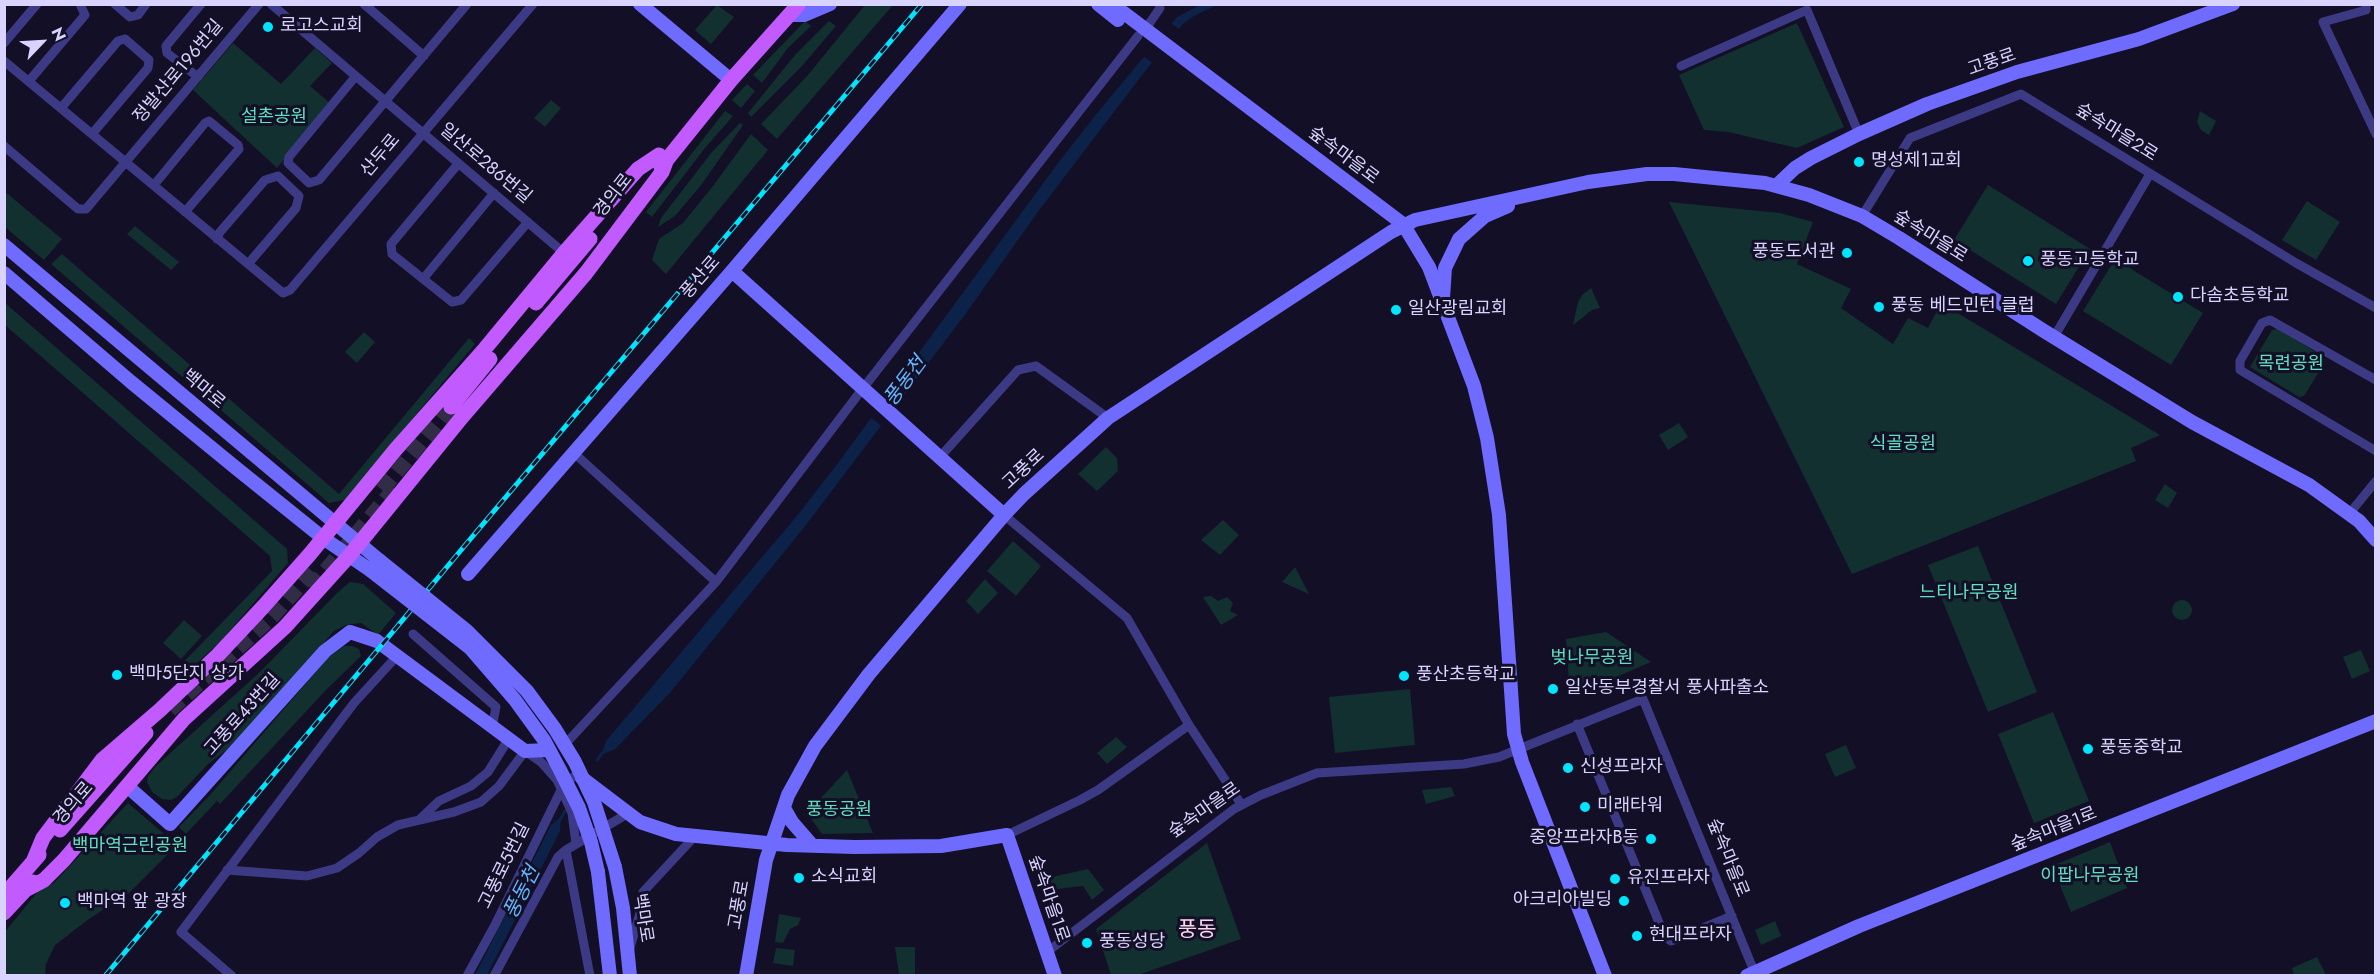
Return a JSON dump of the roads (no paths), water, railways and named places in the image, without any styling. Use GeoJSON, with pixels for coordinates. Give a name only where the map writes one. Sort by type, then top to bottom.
{"type":"FeatureCollection","features":[{"type":"Feature","properties":{"kind":"main road"},"geometry":{"type":"LineString","coordinates":[[640,4],[728,77]]}},
{"type":"Feature","properties":{"kind":"main road"},"geometry":{"type":"LineString","coordinates":[[792,8],[804,15],[830,4]]}},
{"type":"Feature","properties":{"kind":"main road","name":"풍산로"},"geometry":{"type":"LineString","coordinates":[[468,574],[732,271],[960,4]]}},
{"type":"Feature","properties":{"kind":"main road"},"geometry":{"type":"LineString","coordinates":[[1098,4],[1253,122],[1275,127]]}},
{"type":"Feature","properties":{"kind":"main road","name":"숲속마을로"},"geometry":{"type":"LineString","coordinates":[[1112,4],[1403,224],[1429,267],[1474,386],[1487,438],[1499,515],[1514,734],[1605,975]]}},
{"type":"Feature","properties":{"kind":"main road"},"geometry":{"type":"LineString","coordinates":[[1125,4],[1265,112],[1275,127]]}},
{"type":"Feature","properties":{"kind":"main road","name":"고풍로"},"geometry":{"type":"LineString","coordinates":[[1776,186],[1795,168],[1811,158],[1928,104],[2017,72],[2117,45],[2176,26],[2233,4]]}},
{"type":"Feature","properties":{"kind":"main road","name":"경의로"},"geometry":{"type":"LineString","coordinates":[[455,409],[728,77],[792,8]]}},
{"type":"Feature","properties":{"kind":"main road"},"geometry":{"type":"LineString","coordinates":[[27,889],[44,880],[64,860],[184,719],[285,627],[349,556],[462,417],[586,273],[662,172],[663,157],[638,169],[396,449],[336,523],[218,655],[160,710],[102,760],[43,838],[33,862]]}},
{"type":"Feature","properties":{"kind":"main road","name":"숲속마을로"},"geometry":{"type":"LineString","coordinates":[[1403,224],[1588,182],[1647,174],[1674,174],[1776,186],[1809,195],[1862,216],[1899,237],[2054,337],[2193,422],[2309,485],[2359,521],[2376,540]]}},
{"type":"Feature","properties":{"kind":"main road"},"geometry":{"type":"LineString","coordinates":[[1443,303],[1445,268],[1459,239],[1485,216],[1540,192]]}},
{"type":"Feature","properties":{"kind":"main road","name":"고풍로"},"geometry":{"type":"LineString","coordinates":[[746,975],[766,860],[788,795],[815,746],[863,682],[1004,515],[1108,418],[1403,224]]}},
{"type":"Feature","properties":{"kind":"main road","name":"백마로"},"geometry":{"type":"LineString","coordinates":[[4,245],[360,543],[375,565],[470,648],[515,699],[544,740],[561,770],[579,808],[591,842],[598,872],[610,975]]}},
{"type":"Feature","properties":{"kind":"main road"},"geometry":{"type":"LineString","coordinates":[[732,271],[1004,515]]}},
{"type":"Feature","properties":{"kind":"main road"},"geometry":{"type":"LineString","coordinates":[[4,273],[130,382],[323,538],[349,556],[375,565]]}},
{"type":"Feature","properties":{"kind":"main road","name":"백마로"},"geometry":{"type":"LineString","coordinates":[[375,565],[467,631],[527,691],[555,729],[575,762],[594,802],[615,867],[629,953],[630,975]]}},
{"type":"Feature","properties":{"kind":"main road","name":"고풍로43번길"},"geometry":{"type":"LineString","coordinates":[[127,786],[170,824],[337,640],[350,632],[359,633],[377,641],[525,751]]}},
{"type":"Feature","properties":{"kind":"main road","name":"경의로"},"geometry":{"type":"LineString","coordinates":[[4,895],[133,747],[170,717],[27,889],[4,913]]}},
{"type":"Feature","properties":{"kind":"main road","name":"숲속마을1로"},"geometry":{"type":"LineString","coordinates":[[1753,974],[1864,924],[2376,721]]}},
{"type":"Feature","properties":{"kind":"main road"},"geometry":{"type":"LineString","coordinates":[[548,750],[547,742],[552,735],[563,734],[577,774],[640,822],[676,834],[812,845],[941,846],[1006,835]]}},
{"type":"Feature","properties":{"kind":"main road"},"geometry":{"type":"LineString","coordinates":[[525,751],[548,750],[556,756],[568,746]]}},
{"type":"Feature","properties":{"kind":"main road"},"geometry":{"type":"LineString","coordinates":[[784,808],[792,822],[812,845]]}},
{"type":"Feature","properties":{"kind":"main road","name":"숲속마을1로"},"geometry":{"type":"LineString","coordinates":[[1006,835],[1055,975]]}},
{"type":"Feature","properties":{"kind":"street"},"geometry":{"type":"LineString","coordinates":[[4,43],[37,4]]}},
{"type":"Feature","properties":{"kind":"street"},"geometry":{"type":"LineString","coordinates":[[29,81],[85,15],[80,4]]}},
{"type":"Feature","properties":{"kind":"street"},"geometry":{"type":"LineString","coordinates":[[115,4],[130,16],[138,15],[146,4]]}},
{"type":"Feature","properties":{"kind":"street"},"geometry":{"type":"LineString","coordinates":[[198,77],[167,53],[166,46],[201,4]]}},
{"type":"Feature","properties":{"kind":"street","name":"정발산로196번길"},"geometry":{"type":"LineString","coordinates":[[126,162],[259,4]]}},
{"type":"Feature","properties":{"kind":"street","name":"일산로286번길"},"geometry":{"type":"LineString","coordinates":[[271,4],[564,253]]}},
{"type":"Feature","properties":{"kind":"street"},"geometry":{"type":"LineString","coordinates":[[364,4],[424,56]]}},
{"type":"Feature","properties":{"kind":"street","name":"산두로"},"geometry":{"type":"LineString","coordinates":[[4,61],[283,293],[290,290],[533,4]]}},
{"type":"Feature","properties":{"kind":"street"},"geometry":{"type":"LineString","coordinates":[[1152,26],[1160,8],[1159,4]]}},
{"type":"Feature","properties":{"kind":"street"},"geometry":{"type":"LineString","coordinates":[[2366,4],[2366,10],[2323,22],[2376,134]]}},
{"type":"Feature","properties":{"kind":"street"},"geometry":{"type":"LineString","coordinates":[[355,77],[289,157],[288,163],[309,183],[319,180],[424,56],[461,7]]}},
{"type":"Feature","properties":{"kind":"street"},"geometry":{"type":"LineString","coordinates":[[1681,66],[1807,10],[1859,134]]}},
{"type":"Feature","properties":{"kind":"street"},"geometry":{"type":"LineString","coordinates":[[568,746],[716,582],[867,394],[1141,38]]}},
{"type":"Feature","properties":{"kind":"street"},"geometry":{"type":"LineString","coordinates":[[61,108],[117,41],[125,39],[149,60],[148,68],[92,134]]}},
{"type":"Feature","properties":{"kind":"street","name":"숲속마을2로"},"geometry":{"type":"LineString","coordinates":[[1862,216],[1910,138],[2021,94],[2150,174],[2376,308]]}},
{"type":"Feature","properties":{"kind":"street"},"geometry":{"type":"LineString","coordinates":[[154,185],[205,123],[209,121],[231,139],[238,149],[185,212]]}},
{"type":"Feature","properties":{"kind":"street"},"geometry":{"type":"LineString","coordinates":[[4,146],[78,209],[86,210],[126,162]]}},
{"type":"Feature","properties":{"kind":"street"},"geometry":{"type":"LineString","coordinates":[[458,164],[391,244],[392,254],[452,302],[460,300],[528,222]]}},
{"type":"Feature","properties":{"kind":"street"},"geometry":{"type":"LineString","coordinates":[[2054,337],[2150,174]]}},
{"type":"Feature","properties":{"kind":"street"},"geometry":{"type":"LineString","coordinates":[[217,239],[220,232],[265,180],[278,176],[299,196],[296,208],[248,264]]}},
{"type":"Feature","properties":{"kind":"street"},"geometry":{"type":"LineString","coordinates":[[423,279],[494,193]]}},
{"type":"Feature","properties":{"kind":"street"},"geometry":{"type":"LineString","coordinates":[[2376,380],[2270,320],[2262,323],[2240,361],[2240,370],[2376,452]]}},
{"type":"Feature","properties":{"kind":"street"},"geometry":{"type":"LineString","coordinates":[[940,457],[1018,370],[1036,366],[1108,418]]}},
{"type":"Feature","properties":{"kind":"street"},"geometry":{"type":"LineString","coordinates":[[574,453],[716,582]]}},
{"type":"Feature","properties":{"kind":"street"},"geometry":{"type":"LineString","coordinates":[[2349,514],[2376,481]]}},
{"type":"Feature","properties":{"kind":"street"},"geometry":{"type":"LineString","coordinates":[[1004,515],[1127,618],[1189,725],[1241,804]]}},
{"type":"Feature","properties":{"kind":"street"},"geometry":{"type":"LineString","coordinates":[[413,634],[496,707],[492,728]]}},
{"type":"Feature","properties":{"kind":"street"},"geometry":{"type":"LineString","coordinates":[[232,975],[181,932],[354,703],[397,656]]}},
{"type":"Feature","properties":{"kind":"street","name":"숲속마을로"},"geometry":{"type":"LineString","coordinates":[[1047,952],[1241,804],[1317,773],[1464,764],[1499,757],[1577,724],[1643,699],[1732,916],[1671,940],[1665,937],[1577,724]]}},
{"type":"Feature","properties":{"kind":"street"},"geometry":{"type":"LineString","coordinates":[[1006,835],[1098,790],[1189,725]]}},
{"type":"Feature","properties":{"kind":"street"},"geometry":{"type":"LineString","coordinates":[[420,819],[439,801],[471,786],[488,772],[508,740]]}},
{"type":"Feature","properties":{"kind":"street"},"geometry":{"type":"LineString","coordinates":[[227,870],[307,876],[337,868],[377,837],[398,825],[454,812],[481,802],[499,786],[525,751],[542,762],[557,780],[572,813],[576,844]]}},
{"type":"Feature","properties":{"kind":"street","name":"고풍로5번길"},"geometry":{"type":"LineString","coordinates":[[467,975],[495,925],[561,789],[567,779],[577,774]]}},
{"type":"Feature","properties":{"kind":"street"},"geometry":{"type":"LineString","coordinates":[[494,975],[558,857],[627,814]]}},
{"type":"Feature","properties":{"kind":"street"},"geometry":{"type":"LineString","coordinates":[[629,953],[643,892],[696,836]]}},
{"type":"Feature","properties":{"kind":"street"},"geometry":{"type":"LineString","coordinates":[[566,850],[590,975]]}},
{"type":"Feature","properties":{"kind":"street"},"geometry":{"type":"LineString","coordinates":[[1732,916],[1753,974]]}},
{"type":"Feature","properties":{"kind":"water"},"geometry":{"type":"Polygon","coordinates":[[[1200,5],[1217,5],[1183,24],[1040,209],[964,316],[806,525],[669,694],[615,749],[601,755],[606,741],[796,517],[838,463],[1098,112],[1177,17],[1200,5]]]}},
{"type":"Feature","properties":{"kind":"water"},"geometry":{"type":"Polygon","coordinates":[[[561,817],[560,831],[487,975],[475,975],[551,825],[561,817]]]}},
{"type":"Feature","properties":{"kind":"waterway","name":"풍동천"},"geometry":{"type":"LineString","coordinates":[[597,760],[602,753]]}},
{"type":"Feature","properties":{"kind":"waterway","name":"풍동천"},"geometry":{"type":"LineString","coordinates":[[560,820],[565,811]]}},
{"type":"Feature","properties":{"kind":"tunnel"},"geometry":{"type":"LineString","coordinates":[[382,490],[451,407]]}},
{"type":"Feature","properties":{"kind":"tunnel"},"geometry":{"type":"LineString","coordinates":[[311,588],[398,484]]}},
{"type":"Feature","properties":{"kind":"tunnel"},"geometry":{"type":"LineString","coordinates":[[170,710],[272,617],[314,570]]}},
{"type":"Feature","properties":{"kind":"railway"},"geometry":{"type":"LineString","coordinates":[[105,976],[922,4]]}},
{"type":"Feature","properties":{"kind":"place","name":"로고스교회"},"geometry":{"type":"Point","coordinates":[268,27]}},
{"type":"Feature","properties":{"kind":"place","name":"명성제1교회"},"geometry":{"type":"Point","coordinates":[1859,162]}},
{"type":"Feature","properties":{"kind":"place","name":"풍동도서관"},"geometry":{"type":"Point","coordinates":[1847,253]}},
{"type":"Feature","properties":{"kind":"place","name":"풍동고등학교"},"geometry":{"type":"Point","coordinates":[2028,261]}},
{"type":"Feature","properties":{"kind":"place","name":"다솜초등학교"},"geometry":{"type":"Point","coordinates":[2178,297]}},
{"type":"Feature","properties":{"kind":"place","name":"풍동 베드민턴 클럽"},"geometry":{"type":"Point","coordinates":[1879,307]}},
{"type":"Feature","properties":{"kind":"place","name":"일산광림교회"},"geometry":{"type":"Point","coordinates":[1396,310]}},
{"type":"Feature","properties":{"kind":"place","name":"백마5단지 상가"},"geometry":{"type":"Point","coordinates":[117,675]}},
{"type":"Feature","properties":{"kind":"place","name":"풍산초등학교"},"geometry":{"type":"Point","coordinates":[1404,676]}},
{"type":"Feature","properties":{"kind":"place","name":"일산동부경찰서 풍사파출소"},"geometry":{"type":"Point","coordinates":[1553,689]}},
{"type":"Feature","properties":{"kind":"place","name":"풍동중학교"},"geometry":{"type":"Point","coordinates":[2088,749]}},
{"type":"Feature","properties":{"kind":"place","name":"신성프라자"},"geometry":{"type":"Point","coordinates":[1568,768]}},
{"type":"Feature","properties":{"kind":"place","name":"미래타워"},"geometry":{"type":"Point","coordinates":[1585,807]}},
{"type":"Feature","properties":{"kind":"place","name":"중앙프라자B동"},"geometry":{"type":"Point","coordinates":[1651,839]}},
{"type":"Feature","properties":{"kind":"place","name":"소식교회"},"geometry":{"type":"Point","coordinates":[799,878]}},
{"type":"Feature","properties":{"kind":"place","name":"유진프라자"},"geometry":{"type":"Point","coordinates":[1615,879]}},
{"type":"Feature","properties":{"kind":"place","name":"아크리아빌딩"},"geometry":{"type":"Point","coordinates":[1624,901]}},
{"type":"Feature","properties":{"kind":"place","name":"백마역 앞 광장"},"geometry":{"type":"Point","coordinates":[65,903]}},
{"type":"Feature","properties":{"kind":"place","name":"현대프라자"},"geometry":{"type":"Point","coordinates":[1637,936]}},
{"type":"Feature","properties":{"kind":"place","name":"풍동성당"},"geometry":{"type":"Point","coordinates":[1087,943]}},
{"type":"Feature","properties":{"kind":"district","name":"풍동"},"geometry":{"type":"Point","coordinates":[1197,931]}},
{"type":"Feature","properties":{"kind":"park label","name":"설촌공원"},"geometry":{"type":"Point","coordinates":[274,118]}},
{"type":"Feature","properties":{"kind":"park label","name":"목련공원"},"geometry":{"type":"Point","coordinates":[2291,365]}},
{"type":"Feature","properties":{"kind":"park label","name":"식골공원"},"geometry":{"type":"Point","coordinates":[1903,445]}},
{"type":"Feature","properties":{"kind":"park label","name":"느티나무공원"},"geometry":{"type":"Point","coordinates":[1969,594]}},
{"type":"Feature","properties":{"kind":"park label","name":"벚나무공원"},"geometry":{"type":"Point","coordinates":[1592,659]}},
{"type":"Feature","properties":{"kind":"park label","name":"풍동공원"},"geometry":{"type":"Point","coordinates":[839,811]}},
{"type":"Feature","properties":{"kind":"park label","name":"백마역근린공원"},"geometry":{"type":"Point","coordinates":[130,847]}},
{"type":"Feature","properties":{"kind":"park label","name":"이팝나무공원"},"geometry":{"type":"Point","coordinates":[2090,877]}}]}
